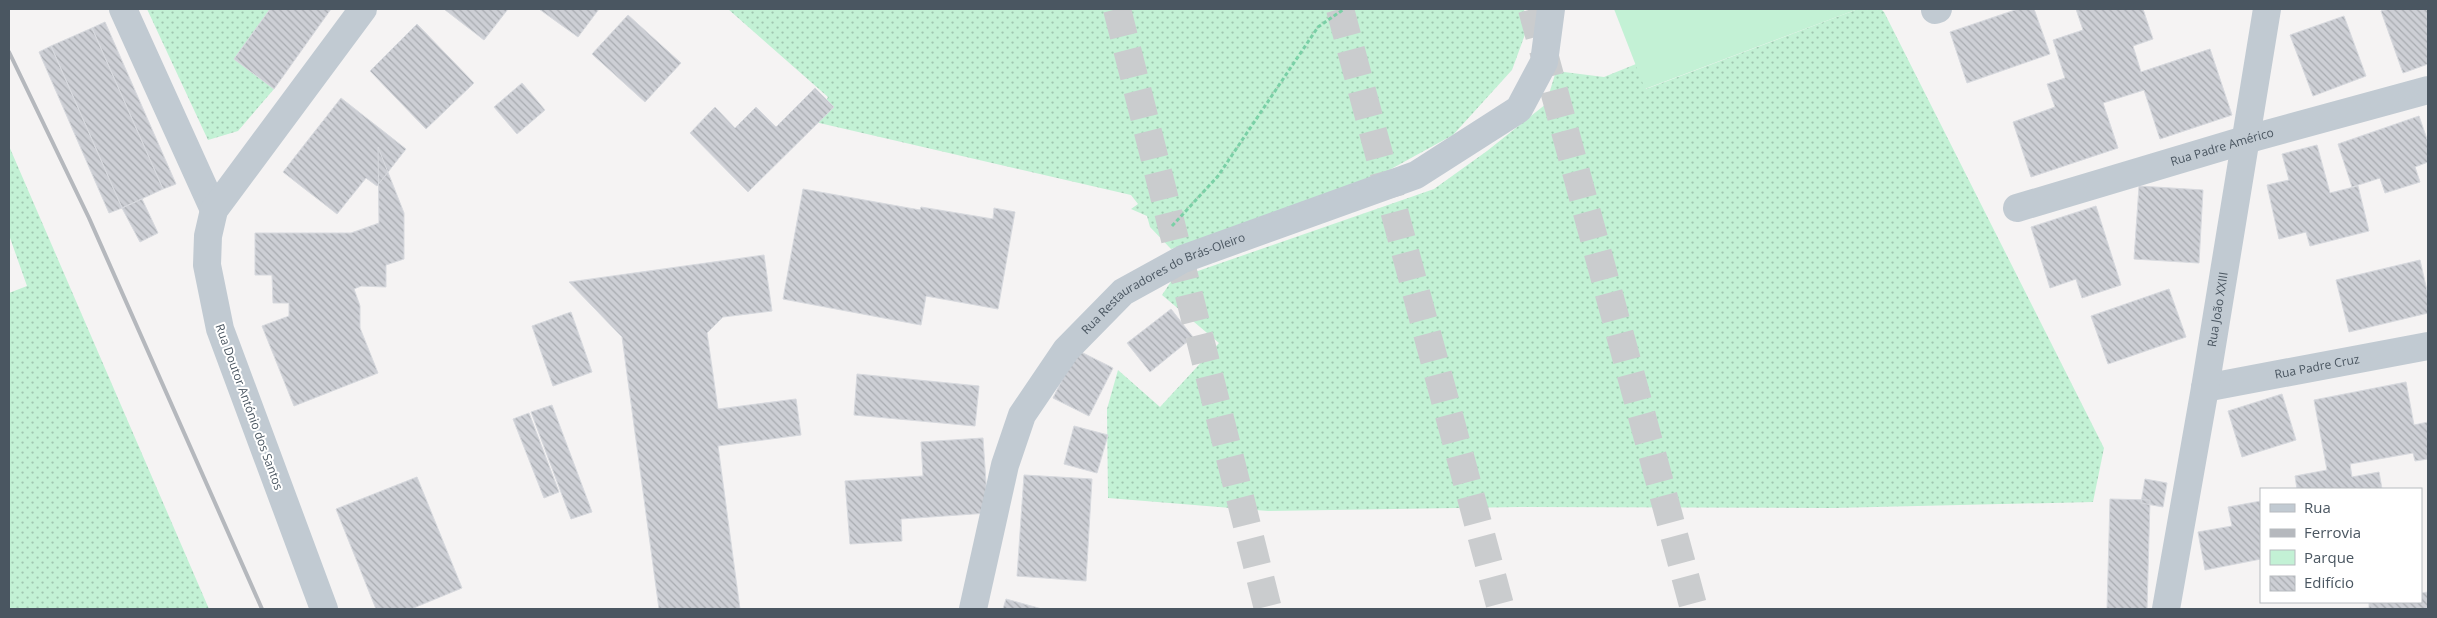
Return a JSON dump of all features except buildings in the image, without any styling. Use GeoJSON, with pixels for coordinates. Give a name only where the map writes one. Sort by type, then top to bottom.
{"type":"FeatureCollection","features":[{"type":"Feature","properties":{"kind":"street"},"geometry":{"type":"LineString","coordinates":[[123,9],[214,210]]}},
{"type":"Feature","properties":{"kind":"street","name":"Rua Doutor António dos Santos"},"geometry":{"type":"LineString","coordinates":[[324,609],[220,329],[207,265],[208,236],[214,210],[363,9]]}},
{"type":"Feature","properties":{"kind":"street","name":"Rua Restauradores do Brás-Oleiro"},"geometry":{"type":"LineString","coordinates":[[973,609],[1004,465],[1022,415],[1066,350],[1122,292],[1183,259],[1416,174],[1519,109],[1544,62],[1551,9]]}},
{"type":"Feature","properties":{"kind":"street","name":"Rua João XXIII"},"geometry":{"type":"LineString","coordinates":[[2166,609],[2205,388],[2267,9]]}},
{"type":"Feature","properties":{"kind":"street","name":"Rua Padre Américo"},"geometry":{"type":"LineString","coordinates":[[2017,208],[2245,140],[2428,90]]}},
{"type":"Feature","properties":{"kind":"street","name":"Rua Padre Cruz"},"geometry":{"type":"LineString","coordinates":[[2205,388],[2428,346]]}},
{"type":"Feature","properties":{"kind":"path"},"geometry":{"type":"LineString","coordinates":[[1166,232],[1218,176],[1318,27],[1344,9]]}},
{"type":"Feature","properties":{"kind":"green space"},"geometry":{"type":"Polygon","coordinates":[[[147,9],[270,9],[234,59],[274,89],[238,131],[208,140],[147,9]]]}},
{"type":"Feature","properties":{"kind":"green space"},"geometry":{"type":"Polygon","coordinates":[[[728,9],[1524,9],[1527,29],[1512,70],[1453,135],[1371,180],[1171,249],[1150,227],[1147,216],[1131,209],[1138,204],[1131,195],[815,122],[828,97],[728,9]]]}},
{"type":"Feature","properties":{"kind":"green space"},"geometry":{"type":"Polygon","coordinates":[[[1614,9],[1858,9],[1645,89],[1614,9]]]}},
{"type":"Feature","properties":{"kind":"green space"},"geometry":{"type":"Polygon","coordinates":[[[1858,9],[1881,9],[1884,12],[2104,448],[2093,502],[1833,508],[1520,507],[1268,511],[1108,498],[1107,409],[1118,370],[1160,407],[1219,343],[1162,295],[1172,280],[1434,189],[1487,151],[1546,104],[1556,71],[1604,77],[1636,64],[1646,89],[1858,9]]]}},
{"type":"Feature","properties":{"kind":"green space"},"geometry":{"type":"Polygon","coordinates":[[[9,146],[209,609],[9,609],[9,293],[27,286],[9,235],[9,146]]]}},
{"type":"Feature","properties":{"kind":"tunnel"},"geometry":{"type":"LineString","coordinates":[[1117,9],[1268,609]]}},
{"type":"Feature","properties":{"kind":"tunnel"},"geometry":{"type":"LineString","coordinates":[[1340,9],[1501,609]]}},
{"type":"Feature","properties":{"kind":"tunnel"},"geometry":{"type":"LineString","coordinates":[[1532,9],[1694,609]]}},
{"type":"Feature","properties":{"kind":"railway"},"geometry":{"type":"LineString","coordinates":[[9,52],[89,218],[262,609]]}}]}
